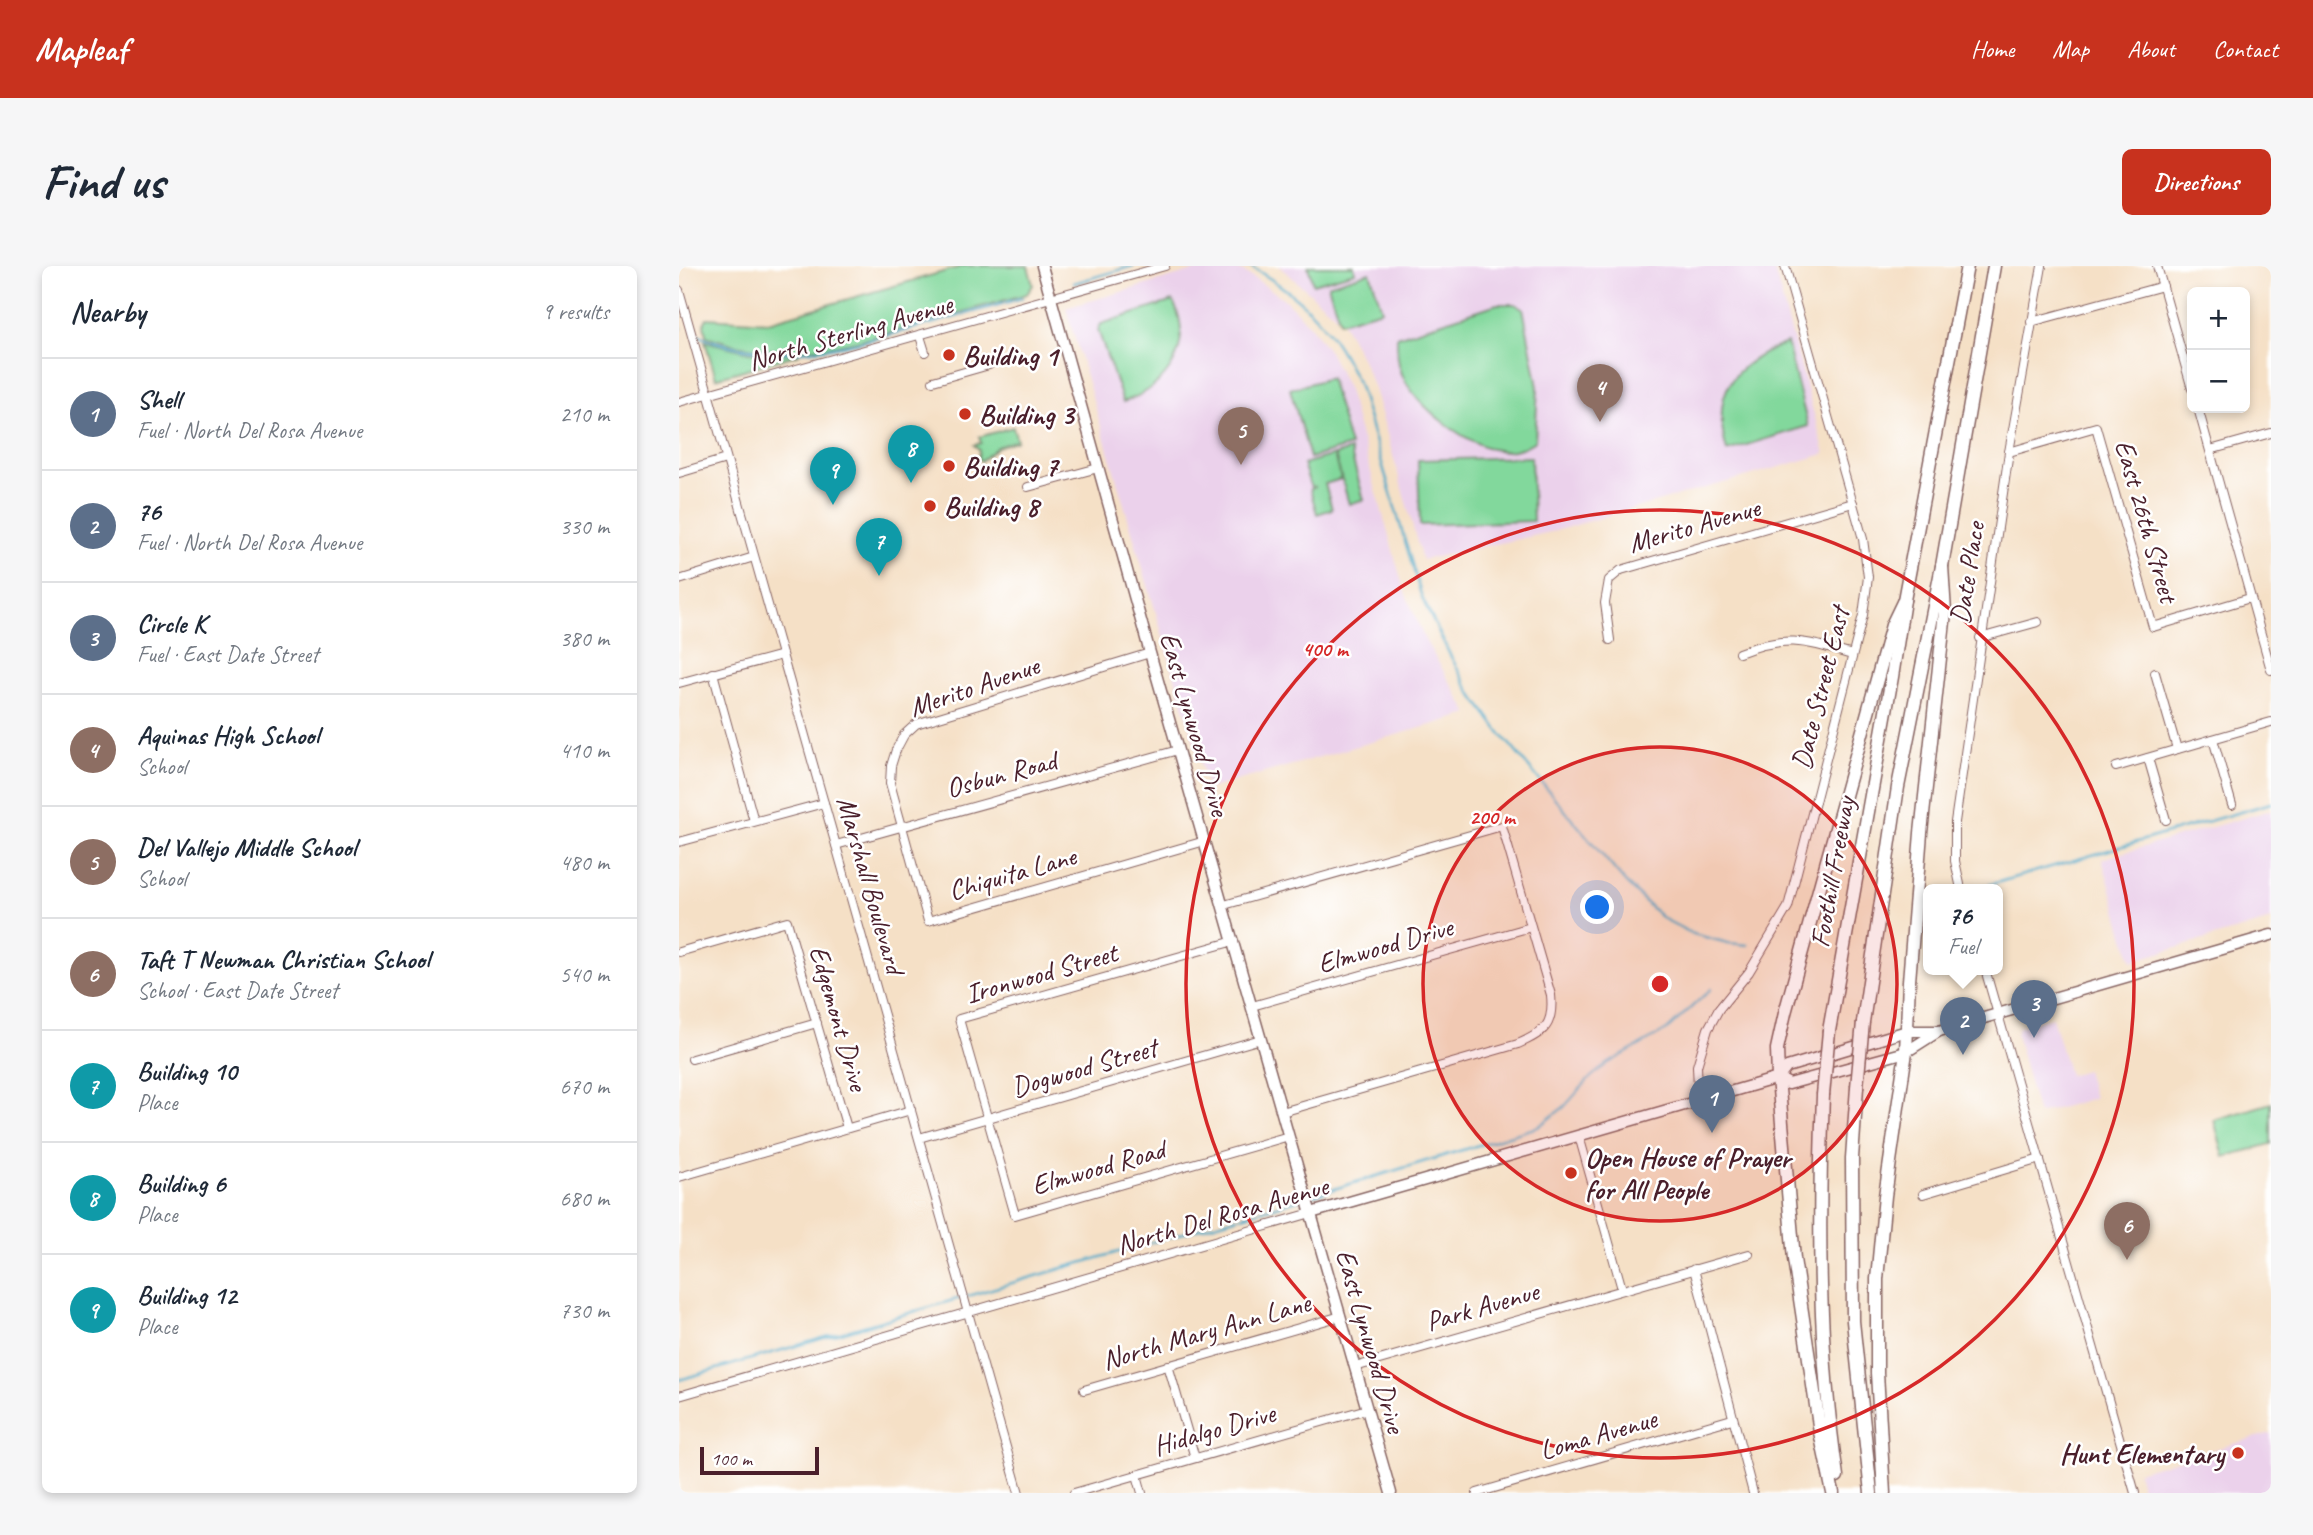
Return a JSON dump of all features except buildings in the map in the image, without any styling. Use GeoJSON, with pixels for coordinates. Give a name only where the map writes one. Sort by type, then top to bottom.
{"type":"FeatureCollection","features":[{"type":"Feature","properties":{"kind":"highway","name":"Foothill Freeway"},"geometry":{"type":"LineString","coordinates":[[1840,1493],[1832,1442],[1821,1324],[1819,1195],[1829,1031],[1904,600],[1967,266]]}},
{"type":"Feature","properties":{"kind":"highway","name":"Foothill Freeway"},"geometry":{"type":"LineString","coordinates":[[1871,1493],[1853,1321],[1852,1158],[1863,1022],[1898,787],[1942,566],[1994,266]]}},
{"type":"Feature","properties":{"kind":"highway"},"geometry":{"type":"LineString","coordinates":[[1884,1493],[1876,1334],[1877,1279],[1885,1196],[1906,1052],[1921,832],[1945,612],[1942,566]]}},
{"type":"Feature","properties":{"kind":"highway"},"geometry":{"type":"LineString","coordinates":[[1833,1493],[1800,1308],[1777,1078],[1777,1049],[1784,1013],[1892,625],[1904,600]]}},
{"type":"Feature","properties":{"kind":"main road","name":"East Lynwood Drive"},"geometry":{"type":"LineString","coordinates":[[1042,266],[1391,1493]]}},
{"type":"Feature","properties":{"kind":"main road","name":"North Del Rosa Avenue"},"geometry":{"type":"LineString","coordinates":[[1311,1213],[1777,1078],[1787,1068],[1907,1031],[1939,1031],[2271,935]]}},
{"type":"Feature","properties":{"kind":"main road","name":"North Del Rosa Avenue"},"geometry":{"type":"LineString","coordinates":[[1777,1078],[1789,1084],[1906,1052],[1939,1031]]}},
{"type":"Feature","properties":{"kind":"street","name":"North Sterling Avenue"},"geometry":{"type":"LineString","coordinates":[[679,402],[1165,266]]}},
{"type":"Feature","properties":{"kind":"street","name":"Date Street East"},"geometry":{"type":"LineString","coordinates":[[1701,1101],[1697,1066],[1708,1029],[1719,1009],[1749,972],[1788,907],[1863,615],[1868,577],[1863,540],[1785,266]]}},
{"type":"Feature","properties":{"kind":"street","name":"Date Place"},"geometry":{"type":"LineString","coordinates":[[1960,884],[1955,861],[1955,822],[2009,452],[2042,266]]}},
{"type":"Feature","properties":{"kind":"street"},"geometry":{"type":"LineString","coordinates":[[2157,266],[2187,371]]}},
{"type":"Feature","properties":{"kind":"street"},"geometry":{"type":"LineString","coordinates":[[2031,322],[2163,286]]}},
{"type":"Feature","properties":{"kind":"street","name":"Marshall Boulevard"},"geometry":{"type":"LineString","coordinates":[[679,290],[1020,1493]]}},
{"type":"Feature","properties":{"kind":"street"},"geometry":{"type":"LineString","coordinates":[[920,336],[925,352]]}},
{"type":"Feature","properties":{"kind":"street"},"geometry":{"type":"LineString","coordinates":[[933,381],[989,365]]}},
{"type":"Feature","properties":{"kind":"street"},"geometry":{"type":"LineString","coordinates":[[2199,413],[2271,670]]}},
{"type":"Feature","properties":{"kind":"street","name":"East 26th Street"},"geometry":{"type":"LineString","coordinates":[[2009,452],[2096,427],[2153,627],[2251,598]]}},
{"type":"Feature","properties":{"kind":"street"},"geometry":{"type":"LineString","coordinates":[[2210,450],[2271,433]]}},
{"type":"Feature","properties":{"kind":"street"},"geometry":{"type":"LineString","coordinates":[[679,473],[726,459]]}},
{"type":"Feature","properties":{"kind":"street"},"geometry":{"type":"LineString","coordinates":[[1028,487],[1098,468]]}},
{"type":"Feature","properties":{"kind":"street","name":"Merito Avenue"},"geometry":{"type":"LineString","coordinates":[[1610,640],[1606,624],[1607,592],[1609,580],[1621,570],[1853,503]]}},
{"type":"Feature","properties":{"kind":"street"},"geometry":{"type":"LineString","coordinates":[[679,580],[754,557]]}},
{"type":"Feature","properties":{"kind":"street"},"geometry":{"type":"LineString","coordinates":[[1980,638],[2038,622]]}},
{"type":"Feature","properties":{"kind":"street"},"geometry":{"type":"LineString","coordinates":[[1739,653],[1761,644],[1793,640],[1806,641],[1853,655]]}},
{"type":"Feature","properties":{"kind":"street","name":"Merito Avenue"},"geometry":{"type":"LineString","coordinates":[[900,825],[890,783],[891,766],[904,735],[916,724],[1150,653]]}},
{"type":"Feature","properties":{"kind":"street"},"geometry":{"type":"LineString","coordinates":[[679,683],[782,655]]}},
{"type":"Feature","properties":{"kind":"street"},"geometry":{"type":"LineString","coordinates":[[713,673],[754,821]]}},
{"type":"Feature","properties":{"kind":"street"},"geometry":{"type":"LineString","coordinates":[[2155,673],[2178,749]]}},
{"type":"Feature","properties":{"kind":"street"},"geometry":{"type":"LineString","coordinates":[[2116,767],[2271,722]]}},
{"type":"Feature","properties":{"kind":"street"},"geometry":{"type":"LineString","coordinates":[[2213,739],[2232,805]]}},
{"type":"Feature","properties":{"kind":"street","name":"Osbun Road"},"geometry":{"type":"LineString","coordinates":[[835,845],[1178,750]]}},
{"type":"Feature","properties":{"kind":"street"},"geometry":{"type":"LineString","coordinates":[[2148,758],[2166,820]]}},
{"type":"Feature","properties":{"kind":"street"},"geometry":{"type":"LineString","coordinates":[[679,842],[824,803]]}},
{"type":"Feature","properties":{"kind":"street","name":"Chiquita Lane"},"geometry":{"type":"LineString","coordinates":[[900,825],[928,921],[1205,841]]}},
{"type":"Feature","properties":{"kind":"street"},"geometry":{"type":"LineString","coordinates":[[1224,905],[1502,826],[1551,995],[1552,1010],[1548,1024],[1543,1031],[1518,1044],[1282,1112]]}},
{"type":"Feature","properties":{"kind":"street","name":"Edgemont Drive"},"geometry":{"type":"LineString","coordinates":[[679,952],[787,921],[847,1128]]}},
{"type":"Feature","properties":{"kind":"street","name":"Elmwood Drive"},"geometry":{"type":"LineString","coordinates":[[1252,1006],[1531,927]]}},
{"type":"Feature","properties":{"kind":"street","name":"Ironwood Street"},"geometry":{"type":"LineString","coordinates":[[988,1118],[959,1019],[1234,942]]}},
{"type":"Feature","properties":{"kind":"street"},"geometry":{"type":"LineString","coordinates":[[1987,975],[2135,1493]]}},
{"type":"Feature","properties":{"kind":"street"},"geometry":{"type":"LineString","coordinates":[[692,1059],[817,1023]]}},
{"type":"Feature","properties":{"kind":"street","name":"Dogwood Street"},"geometry":{"type":"LineString","coordinates":[[919,1138],[1261,1039]]}},
{"type":"Feature","properties":{"kind":"street"},"geometry":{"type":"LineString","coordinates":[[679,1177],[911,1110]]}},
{"type":"Feature","properties":{"kind":"street","name":"Elmwood Road"},"geometry":{"type":"LineString","coordinates":[[988,1118],[1015,1215],[1289,1136]]}},
{"type":"Feature","properties":{"kind":"street"},"geometry":{"type":"LineString","coordinates":[[1579,1136],[1622,1289]]}},
{"type":"Feature","properties":{"kind":"street"},"geometry":{"type":"LineString","coordinates":[[1923,1194],[2040,1159]]}},
{"type":"Feature","properties":{"kind":"street","name":"North Del Rosa Avenue"},"geometry":{"type":"LineString","coordinates":[[679,1395],[966,1307],[1311,1213]]}},
{"type":"Feature","properties":{"kind":"street","name":"Park Avenue"},"geometry":{"type":"LineString","coordinates":[[1355,1367],[1749,1254]]}},
{"type":"Feature","properties":{"kind":"street"},"geometry":{"type":"LineString","coordinates":[[1695,1269],[1753,1493]]}},
{"type":"Feature","properties":{"kind":"street","name":"North Mary Ann Lane"},"geometry":{"type":"LineString","coordinates":[[1084,1390],[1341,1316]]}},
{"type":"Feature","properties":{"kind":"street"},"geometry":{"type":"LineString","coordinates":[[1168,1365],[1195,1458]]}},
{"type":"Feature","properties":{"kind":"street","name":"Hidalgo Drive"},"geometry":{"type":"LineString","coordinates":[[1074,1493],[1367,1409]]}},
{"type":"Feature","properties":{"kind":"street","name":"Loma Avenue"},"geometry":{"type":"LineString","coordinates":[[1477,1493],[1732,1419]]}},
{"type":"Feature","properties":{"kind":"street"},"geometry":{"type":"LineString","coordinates":[[1137,1475],[1142,1493]]}},
{"type":"Feature","properties":{"kind":"shaded area"},"geometry":{"type":"Polygon","coordinates":[[[1211,266],[1234,267],[1284,299],[1308,323],[1330,353],[1348,390],[1404,590],[1425,640],[1469,714],[1208,789],[1066,308],[1211,266]]]}},
{"type":"Feature","properties":{"kind":"shaded area"},"geometry":{"type":"Polygon","coordinates":[[[1279,266],[1773,266],[1825,454],[1551,532],[1422,560],[1375,391],[1361,357],[1342,321],[1279,266]]]}},
{"type":"Feature","properties":{"kind":"shaded area"},"geometry":{"type":"Polygon","coordinates":[[[2271,810],[2271,920],[2132,961],[2102,859],[2271,810]]]}},
{"type":"Feature","properties":{"kind":"shaded area"},"geometry":{"type":"Polygon","coordinates":[[[2052,1017],[2069,1075],[2086,1070],[2094,1098],[2038,1114],[2016,1034],[2019,1027],[2052,1017]]]}},
{"type":"Feature","properties":{"kind":"shaded area","name":"Hunt Elementary"},"geometry":{"type":"Polygon","coordinates":[[[2271,1433],[2271,1493],[2143,1493],[2137,1472],[2271,1433]]]}},
{"type":"Feature","properties":{"kind":"green space"},"geometry":{"type":"Polygon","coordinates":[[[964,266],[1028,266],[1033,285],[1027,294],[871,338],[824,348],[769,350],[735,345],[706,336],[704,324],[707,318],[768,322],[964,266]]]}},
{"type":"Feature","properties":{"kind":"green space"},"geometry":{"type":"Polygon","coordinates":[[[1308,266],[1354,266],[1355,272],[1313,284],[1308,266]]]}},
{"type":"Feature","properties":{"kind":"green space"},"geometry":{"type":"Polygon","coordinates":[[[1370,272],[1382,310],[1340,322],[1328,285],[1370,272]]]}},
{"type":"Feature","properties":{"kind":"green space"},"geometry":{"type":"Polygon","coordinates":[[[1173,301],[1181,334],[1173,363],[1153,386],[1123,402],[1098,330],[1101,324],[1173,301]]]}},
{"type":"Feature","properties":{"kind":"green space"},"geometry":{"type":"Polygon","coordinates":[[[1497,304],[1515,304],[1523,308],[1538,387],[1535,441],[1509,451],[1491,449],[1476,443],[1445,424],[1408,386],[1400,369],[1398,356],[1397,337],[1497,304]]]}},
{"type":"Feature","properties":{"kind":"green space"},"geometry":{"type":"Polygon","coordinates":[[[705,341],[749,352],[800,354],[716,378],[705,341]]]}},
{"type":"Feature","properties":{"kind":"green space"},"geometry":{"type":"Polygon","coordinates":[[[1787,343],[1808,426],[1727,451],[1722,430],[1722,412],[1724,396],[1730,382],[1752,360],[1787,343]]]}},
{"type":"Feature","properties":{"kind":"green space"},"geometry":{"type":"Polygon","coordinates":[[[1330,378],[1350,446],[1310,458],[1290,389],[1330,378]]]}},
{"type":"Feature","properties":{"kind":"green space"},"geometry":{"type":"Polygon","coordinates":[[[1013,427],[1017,440],[997,447],[981,461],[978,459],[979,450],[974,445],[981,443],[979,437],[1013,427]]]}},
{"type":"Feature","properties":{"kind":"green space"},"geometry":{"type":"Polygon","coordinates":[[[1350,450],[1364,500],[1349,504],[1335,455],[1350,450]]]}},
{"type":"Feature","properties":{"kind":"green space"},"geometry":{"type":"Polygon","coordinates":[[[1334,455],[1341,479],[1325,484],[1332,509],[1317,514],[1310,489],[1316,487],[1311,488],[1303,464],[1334,455]]]}},
{"type":"Feature","properties":{"kind":"green space"},"geometry":{"type":"Polygon","coordinates":[[[1531,457],[1533,521],[1420,525],[1418,460],[1531,457]]]}},
{"type":"Feature","properties":{"kind":"green space"},"geometry":{"type":"Polygon","coordinates":[[[2271,1103],[2271,1144],[2224,1157],[2214,1120],[2271,1103]]]}},
{"type":"Feature","properties":{"kind":"waterway"},"geometry":{"type":"LineString","coordinates":[[1074,283],[1133,266]]}},
{"type":"Feature","properties":{"kind":"waterway"},"geometry":{"type":"LineString","coordinates":[[1250,266],[1302,303],[1327,331],[1349,365],[1359,386],[1422,598],[1471,693],[1501,734],[1625,882],[1662,918],[1693,934],[1748,945]]}},
{"type":"Feature","properties":{"kind":"waterway"},"geometry":{"type":"LineString","coordinates":[[697,335],[752,350],[807,351],[863,342],[1022,298]]}},
{"type":"Feature","properties":{"kind":"waterway"},"geometry":{"type":"LineString","coordinates":[[1992,884],[2271,803]]}},
{"type":"Feature","properties":{"kind":"waterway"},"geometry":{"type":"LineString","coordinates":[[1311,1196],[1538,1127],[1564,1107],[1591,1077],[1607,1064],[1667,1030],[1711,989]]}},
{"type":"Feature","properties":{"kind":"waterway"},"geometry":{"type":"LineString","coordinates":[[679,1380],[1304,1198]]}},
{"type":"Feature","properties":{"kind":"place","name":"Building 1"},"geometry":{"type":"Point","coordinates":[949,355]}},
{"type":"Feature","properties":{"kind":"place","name":"Building 3"},"geometry":{"type":"Point","coordinates":[965,414]}},
{"type":"Feature","properties":{"kind":"place","name":"Aquinas High School"},"geometry":{"type":"Point","coordinates":[1600,422]}},
{"type":"Feature","properties":{"kind":"place","name":"Del Vallejo Middle School"},"geometry":{"type":"Point","coordinates":[1241,465]}},
{"type":"Feature","properties":{"kind":"place","name":"Building 7"},"geometry":{"type":"Point","coordinates":[949,466]}},
{"type":"Feature","properties":{"kind":"place","name":"Building 6"},"geometry":{"type":"Point","coordinates":[911,483]}},
{"type":"Feature","properties":{"kind":"place","name":"Building 12"},"geometry":{"type":"Point","coordinates":[833,505]}},
{"type":"Feature","properties":{"kind":"place","name":"Building 8"},"geometry":{"type":"Point","coordinates":[930,506]}},
{"type":"Feature","properties":{"kind":"place","name":"Building 10"},"geometry":{"type":"Point","coordinates":[879,576]}},
{"type":"Feature","properties":{"kind":"place","name":"Circle K"},"geometry":{"type":"Point","coordinates":[2034,1038]}},
{"type":"Feature","properties":{"kind":"place","name":"76"},"geometry":{"type":"Point","coordinates":[1963,1055]}},
{"type":"Feature","properties":{"kind":"place","name":"Shell"},"geometry":{"type":"Point","coordinates":[1712,1133]}},
{"type":"Feature","properties":{"kind":"place","name":"Open House of Prayer for All People"},"geometry":{"type":"Point","coordinates":[1571,1173]}},
{"type":"Feature","properties":{"kind":"place","name":"Taft T Newman Christian School"},"geometry":{"type":"Point","coordinates":[2127,1260]}},
{"type":"Feature","properties":{"kind":"place","name":"Hunt Elementary"},"geometry":{"type":"Point","coordinates":[2238,1453]}}]}
